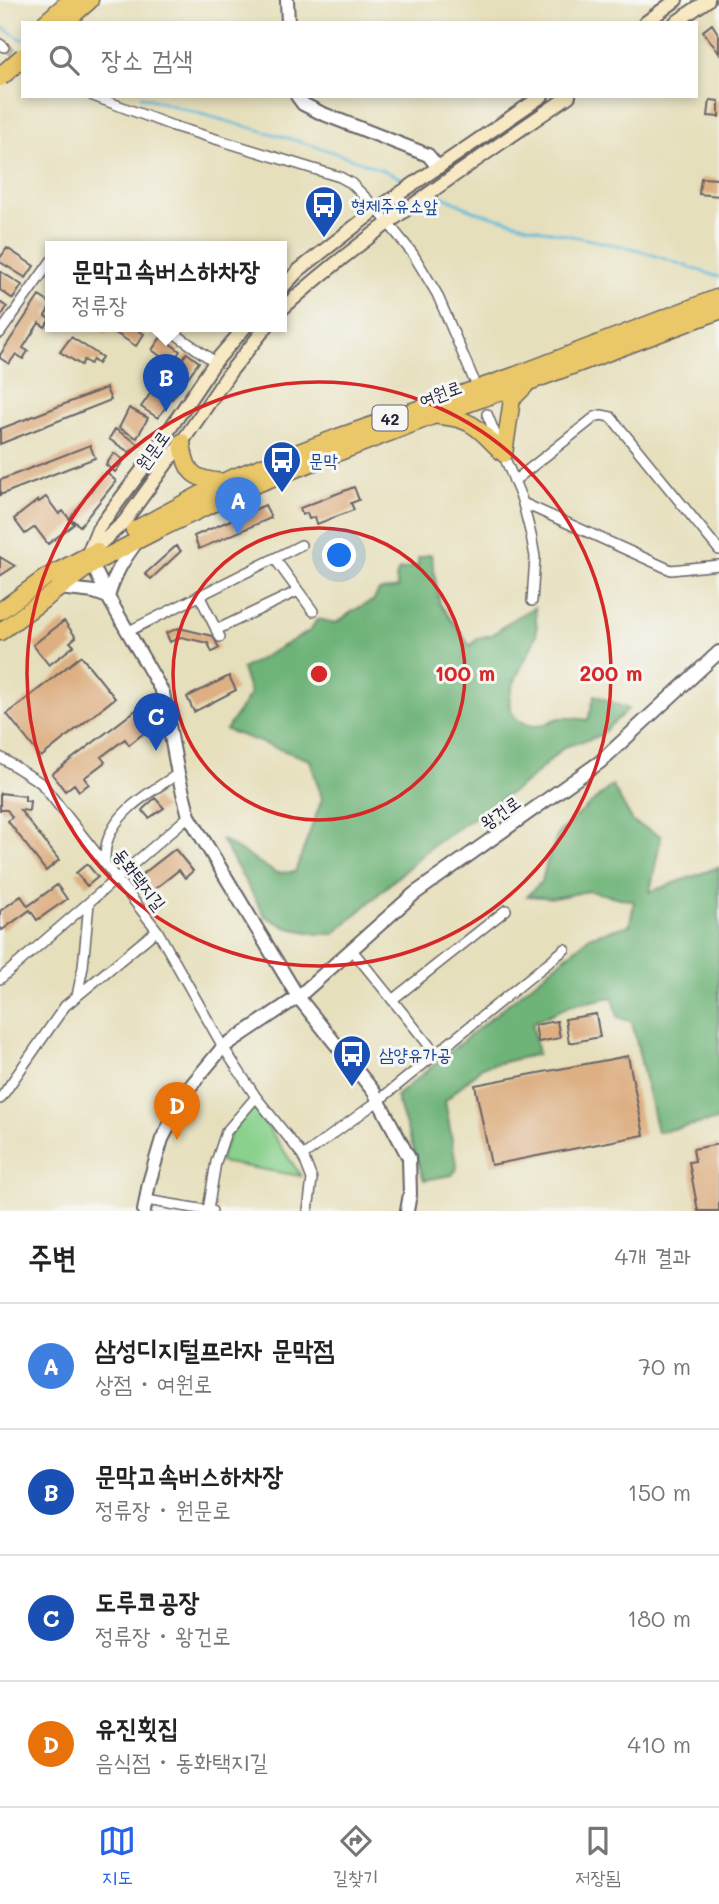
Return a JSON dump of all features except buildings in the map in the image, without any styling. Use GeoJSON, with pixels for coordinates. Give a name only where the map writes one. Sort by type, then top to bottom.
{"type":"FeatureCollection","features":[{"type":"Feature","properties":{"kind":"highway"},"geometry":{"type":"LineString","coordinates":[[55,20],[72,0]]}},
{"type":"Feature","properties":{"kind":"highway"},"geometry":{"type":"LineString","coordinates":[[55,20],[89,0]]}},
{"type":"Feature","properties":{"kind":"highway"},"geometry":{"type":"LineString","coordinates":[[1,51],[21,44]]}},
{"type":"Feature","properties":{"kind":"highway"},"geometry":{"type":"LineString","coordinates":[[0,77],[21,59]]}},
{"type":"Feature","properties":{"kind":"highway","name":"여원로"},"geometry":{"type":"LineString","coordinates":[[0,611],[45,578],[139,540],[239,491],[529,382],[715,305]]}},
{"type":"Feature","properties":{"kind":"highway","name":"여원로"},"geometry":{"type":"LineString","coordinates":[[0,632],[60,588],[89,560],[223,482],[338,437],[715,305]]}},
{"type":"Feature","properties":{"kind":"highway"},"geometry":{"type":"LineString","coordinates":[[504,454],[512,399],[529,382]]}},
{"type":"Feature","properties":{"kind":"highway"},"geometry":{"type":"LineString","coordinates":[[433,416],[458,418],[471,423],[504,454]]}},
{"type":"Feature","properties":{"kind":"highway"},"geometry":{"type":"LineString","coordinates":[[182,442],[189,469],[206,480],[223,482]]}},
{"type":"Feature","properties":{"kind":"main road"},"geometry":{"type":"LineString","coordinates":[[648,21],[676,0]]}},
{"type":"Feature","properties":{"kind":"main road"},"geometry":{"type":"LineString","coordinates":[[678,21],[707,0]]}},
{"type":"Feature","properties":{"kind":"main road"},"geometry":{"type":"LineString","coordinates":[[287,283],[299,270],[380,207],[539,98]]}},
{"type":"Feature","properties":{"kind":"main road"},"geometry":{"type":"LineString","coordinates":[[287,304],[309,284],[391,221],[566,98]]}},
{"type":"Feature","properties":{"kind":"main road"},"geometry":{"type":"LineString","coordinates":[[434,170],[443,184]]}},
{"type":"Feature","properties":{"kind":"main road","name":"원문로"},"geometry":{"type":"LineString","coordinates":[[89,560],[98,529],[142,470],[215,362],[241,332]]}},
{"type":"Feature","properties":{"kind":"main road","name":"원문로"},"geometry":{"type":"LineString","coordinates":[[89,560],[124,522],[230,372],[262,332]]}},
{"type":"Feature","properties":{"kind":"main road"},"geometry":{"type":"LineString","coordinates":[[215,362],[230,372]]}},
{"type":"Feature","properties":{"kind":"street"},"geometry":{"type":"LineString","coordinates":[[287,0],[288,21]]}},
{"type":"Feature","properties":{"kind":"street"},"geometry":{"type":"LineString","coordinates":[[98,98],[173,126],[340,177],[351,183],[380,207],[391,221],[437,294],[472,378]]}},
{"type":"Feature","properties":{"kind":"street"},"geometry":{"type":"LineString","coordinates":[[298,98],[303,104],[321,113],[428,155],[434,170]]}},
{"type":"Feature","properties":{"kind":"street"},"geometry":{"type":"LineString","coordinates":[[0,333],[45,269]]}},
{"type":"Feature","properties":{"kind":"street"},"geometry":{"type":"LineString","coordinates":[[172,332],[215,362]]}},
{"type":"Feature","properties":{"kind":"street"},"geometry":{"type":"LineString","coordinates":[[488,414],[523,503],[535,557],[532,601]]}},
{"type":"Feature","properties":{"kind":"street"},"geometry":{"type":"LineString","coordinates":[[514,481],[595,416],[611,417],[719,550]]}},
{"type":"Feature","properties":{"kind":"street"},"geometry":{"type":"LineString","coordinates":[[523,503],[671,569],[719,565]]}},
{"type":"Feature","properties":{"kind":"street"},"geometry":{"type":"LineString","coordinates":[[108,597],[120,564],[139,540]]}},
{"type":"Feature","properties":{"kind":"street"},"geometry":{"type":"LineString","coordinates":[[129,631],[301,545]]}},
{"type":"Feature","properties":{"kind":"street"},"geometry":{"type":"LineString","coordinates":[[275,559],[313,611]]}},
{"type":"Feature","properties":{"kind":"street"},"geometry":{"type":"LineString","coordinates":[[89,560],[163,693],[189,816],[298,997],[374,1092],[408,1158],[410,1194],[407,1211]]}},
{"type":"Feature","properties":{"kind":"street"},"geometry":{"type":"LineString","coordinates":[[60,588],[94,592],[108,597]]}},
{"type":"Feature","properties":{"kind":"street"},"geometry":{"type":"LineString","coordinates":[[199,595],[218,634],[298,591]]}},
{"type":"Feature","properties":{"kind":"street","name":"왕건로"},"geometry":{"type":"LineString","coordinates":[[298,997],[414,894],[600,762],[719,652]]}},
{"type":"Feature","properties":{"kind":"street","name":"동화택지길"},"geometry":{"type":"LineString","coordinates":[[0,757],[41,783],[157,930],[223,1047],[256,1097],[303,1156],[312,1179],[308,1211]]}},
{"type":"Feature","properties":{"kind":"street"},"geometry":{"type":"LineString","coordinates":[[105,863],[106,845],[115,825],[142,798],[178,774]]}},
{"type":"Feature","properties":{"kind":"street"},"geometry":{"type":"LineString","coordinates":[[0,979],[189,816]]}},
{"type":"Feature","properties":{"kind":"street"},"geometry":{"type":"LineString","coordinates":[[77,996],[83,967],[89,903]]}},
{"type":"Feature","properties":{"kind":"street"},"geometry":{"type":"LineString","coordinates":[[392,1000],[506,910]]}},
{"type":"Feature","properties":{"kind":"street"},"geometry":{"type":"LineString","coordinates":[[0,1100],[65,1006],[157,930]]}},
{"type":"Feature","properties":{"kind":"street"},"geometry":{"type":"LineString","coordinates":[[352,950],[436,1054]]}},
{"type":"Feature","properties":{"kind":"street"},"geometry":{"type":"LineString","coordinates":[[303,1156],[378,1101],[565,950]]}},
{"type":"Feature","properties":{"kind":"street"},"geometry":{"type":"LineString","coordinates":[[214,1211],[145,1205],[162,1139],[189,1088],[223,1047],[298,997]]}},
{"type":"Feature","properties":{"kind":"street"},"geometry":{"type":"LineString","coordinates":[[208,1210],[216,1161],[226,1132],[256,1097]]}},
{"type":"Feature","properties":{"kind":"green space"},"geometry":{"type":"Polygon","coordinates":[[[431,554],[440,604],[470,646],[478,638],[492,635],[535,607],[536,635],[513,684],[510,697],[510,709],[516,718],[534,726],[560,718],[588,720],[595,695],[628,709],[599,736],[564,747],[528,781],[432,846],[334,934],[288,928],[265,916],[221,839],[276,873],[295,872],[322,799],[310,760],[226,730],[250,694],[242,669],[311,630],[317,619],[336,623],[373,601],[379,591],[398,588],[396,578],[399,570],[418,566],[418,558],[431,554]]]}},
{"type":"Feature","properties":{"kind":"green space"},"geometry":{"type":"Polygon","coordinates":[[[612,785],[633,822],[661,836],[650,892],[719,867],[719,1120],[657,1132],[632,1022],[618,1017],[613,997],[571,1005],[532,1023],[538,1054],[482,1067],[445,1101],[457,1169],[452,1175],[424,1180],[396,1096],[591,936],[630,925],[634,901],[589,891],[554,898],[527,896],[542,881],[559,832],[612,785]]]}},
{"type":"Feature","properties":{"kind":"green space"},"geometry":{"type":"Polygon","coordinates":[[[249,1110],[257,1111],[301,1176],[219,1162],[231,1134],[249,1110]]]}},
{"type":"Feature","properties":{"kind":"waterway"},"geometry":{"type":"LineString","coordinates":[[0,26],[21,39]]}},
{"type":"Feature","properties":{"kind":"waterway"},"geometry":{"type":"LineString","coordinates":[[148,98],[343,155],[408,181]]}},
{"type":"Feature","properties":{"kind":"waterway"},"geometry":{"type":"LineString","coordinates":[[437,194],[474,211],[543,230],[635,249],[719,277]]}},
{"type":"Feature","properties":{"kind":"tunnel"},"geometry":{"type":"LineString","coordinates":[[4,47],[21,57]]}},
{"type":"Feature","properties":{"kind":"place","name":"형제주유소앞"},"geometry":{"type":"Point","coordinates":[324,239]}},
{"type":"Feature","properties":{"kind":"place","name":"문막고속버스하차장"},"geometry":{"type":"Point","coordinates":[166,412]}},
{"type":"Feature","properties":{"kind":"place","name":"문막"},"geometry":{"type":"Point","coordinates":[282,494]}},
{"type":"Feature","properties":{"kind":"place","name":"삼성디지털프라자 문막점"},"geometry":{"type":"Point","coordinates":[238,535]}},
{"type":"Feature","properties":{"kind":"place","name":"도루코공장"},"geometry":{"type":"Point","coordinates":[156,751]}},
{"type":"Feature","properties":{"kind":"place","name":"삼양유가공"},"geometry":{"type":"Point","coordinates":[352,1088]}},
{"type":"Feature","properties":{"kind":"place","name":"유진횟집"},"geometry":{"type":"Point","coordinates":[177,1140]}}]}
